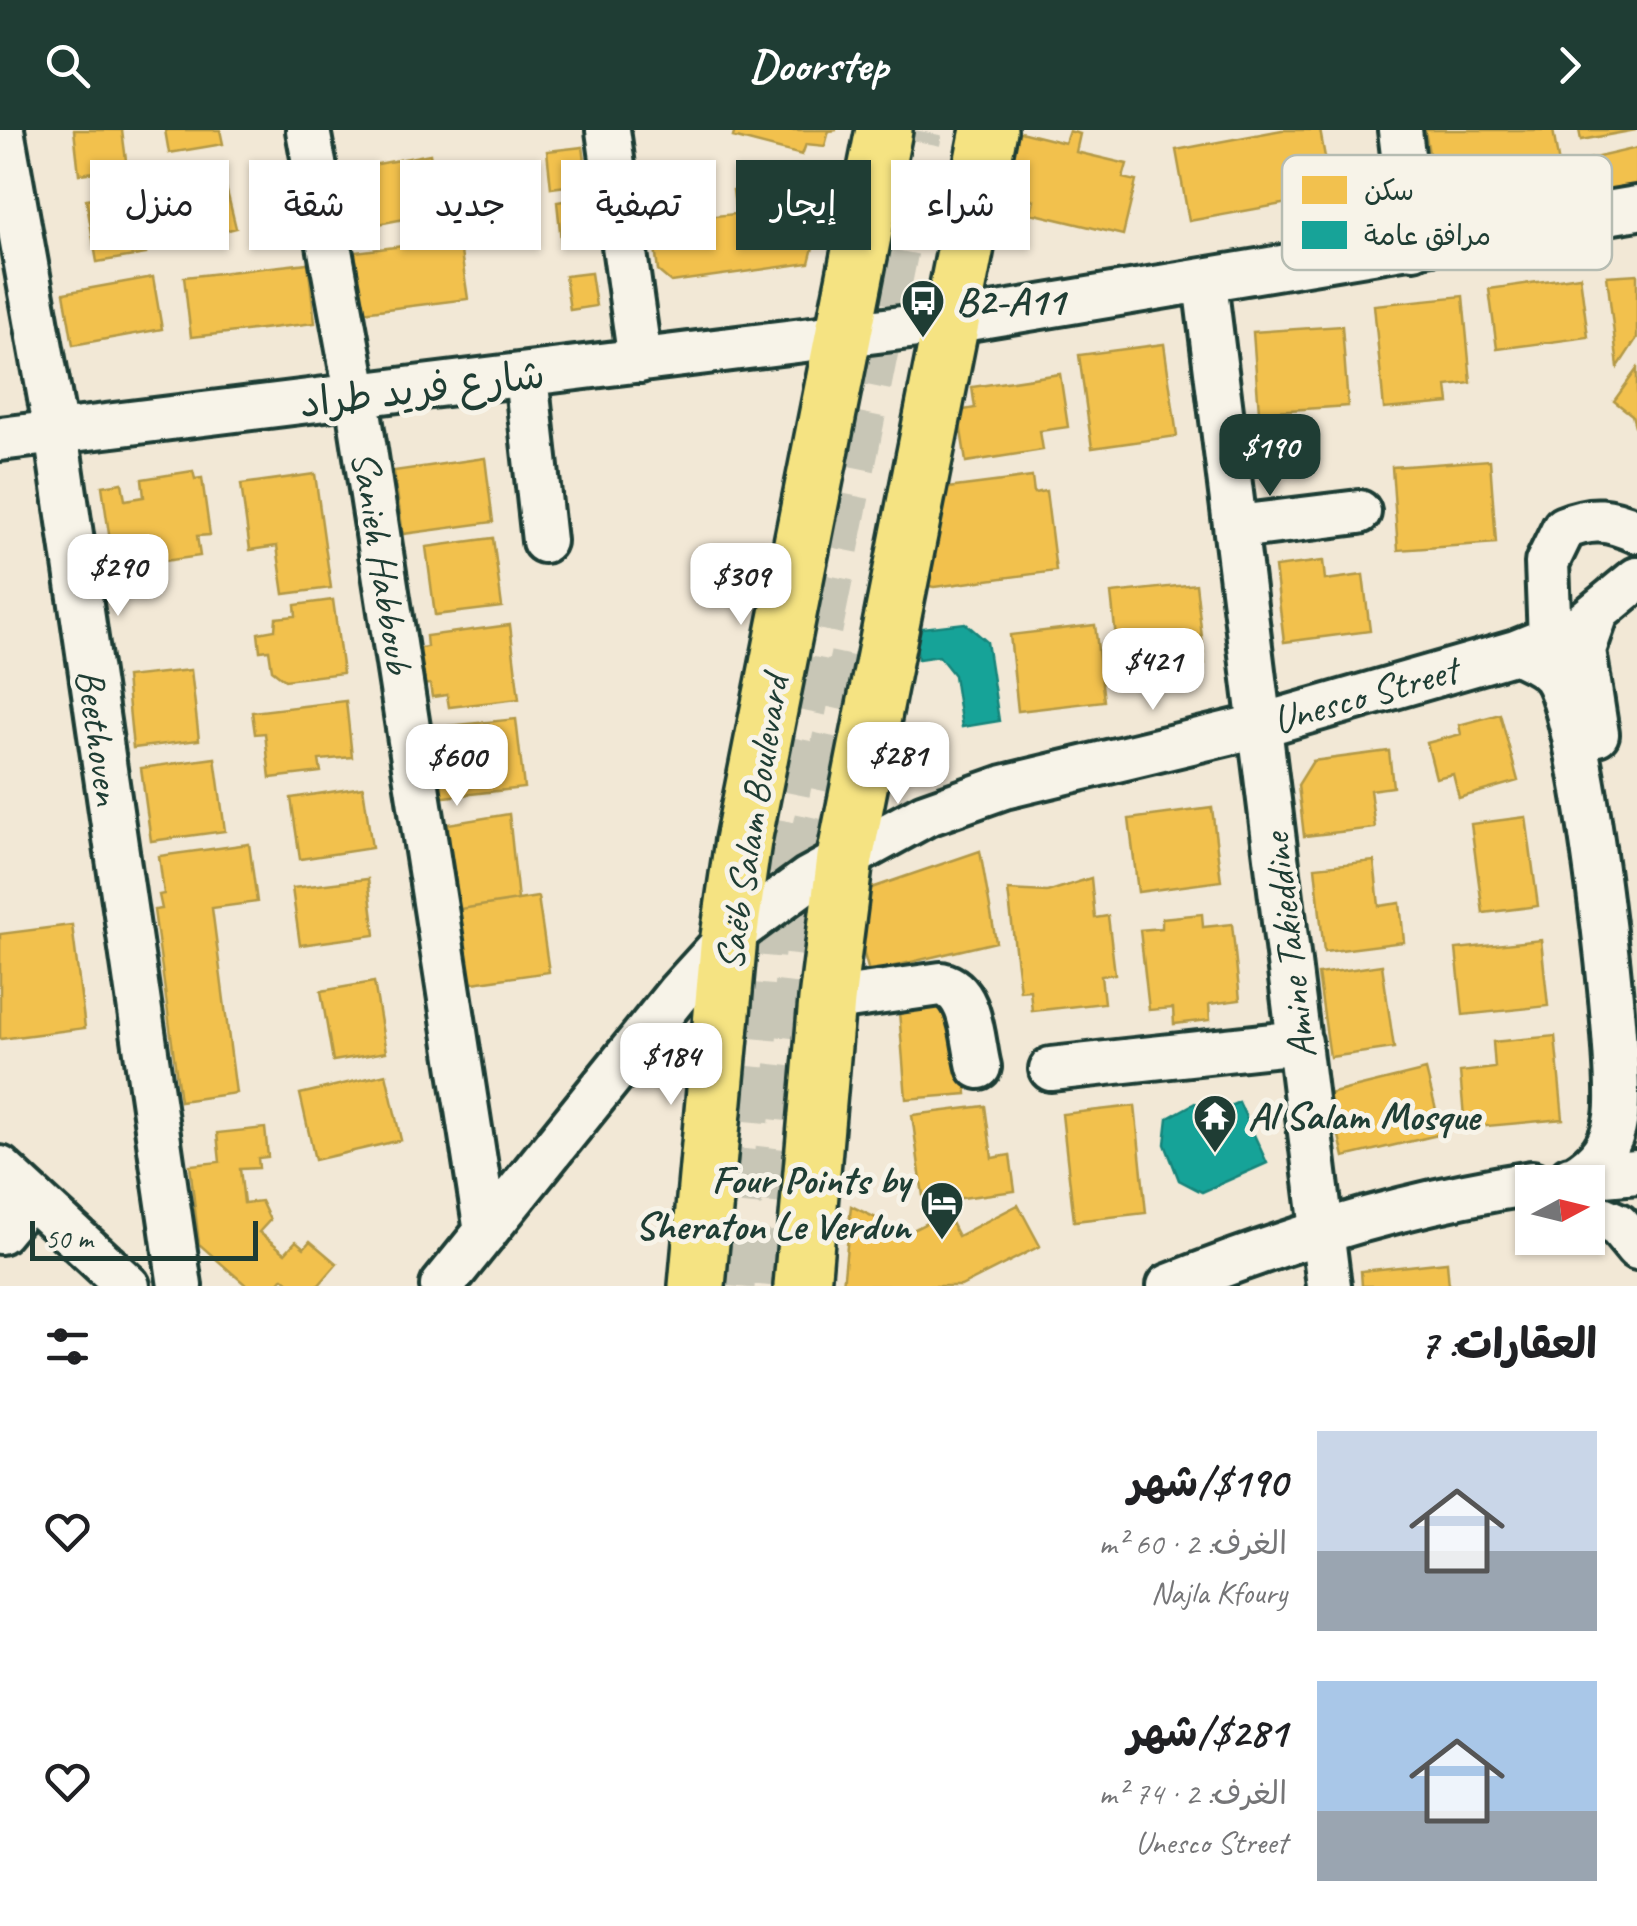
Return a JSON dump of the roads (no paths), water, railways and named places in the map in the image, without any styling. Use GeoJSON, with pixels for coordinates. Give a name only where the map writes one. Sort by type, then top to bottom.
{"type":"FeatureCollection","features":[{"type":"Feature","properties":{"kind":"main road","name":"Saëb Salam Boulevard"},"geometry":{"type":"LineString","coordinates":[[697,1286],[729,937],[742,841],[884,130]]}},
{"type":"Feature","properties":{"kind":"main road"},"geometry":{"type":"LineString","coordinates":[[802,1286],[827,1000],[845,858],[989,130]]}},
{"type":"Feature","properties":{"kind":"street","name":"Beethoven"},"geometry":{"type":"LineString","coordinates":[[2,130],[56,432],[180,1286]]}},
{"type":"Feature","properties":{"kind":"street","name":"Sanieh Habboub"},"geometry":{"type":"LineString","coordinates":[[308,130],[357,398],[486,1232]]}},
{"type":"Feature","properties":{"kind":"street"},"geometry":{"type":"LineString","coordinates":[[608,130],[640,361]]}},
{"type":"Feature","properties":{"kind":"street"},"geometry":{"type":"LineString","coordinates":[[1400,130],[1403,155]]}},
{"type":"Feature","properties":{"kind":"street","name":"شارع فريد طراد"},"geometry":{"type":"LineString","coordinates":[[1612,212],[1637,208]]}},
{"type":"Feature","properties":{"kind":"street","name":"شارع فريد طراد"},"geometry":{"type":"LineString","coordinates":[[0,439],[950,322],[1282,269]]}},
{"type":"Feature","properties":{"kind":"street","name":"Amine Takieddine"},"geometry":{"type":"LineString","coordinates":[[1206,282],[1329,1286]]}},
{"type":"Feature","properties":{"kind":"street"},"geometry":{"type":"LineString","coordinates":[[526,376],[544,541]]}},
{"type":"Feature","properties":{"kind":"street"},"geometry":{"type":"LineString","coordinates":[[1236,528],[1358,512]]}},
{"type":"Feature","properties":{"kind":"street"},"geometry":{"type":"LineString","coordinates":[[1593,1165],[1606,1148],[1619,1091],[1595,875],[1581,765],[1563,691],[1533,646],[1548,562],[1564,528],[1584,520],[1610,519],[1637,531]]}},
{"type":"Feature","properties":{"kind":"street","name":"Unesco Street"},"geometry":{"type":"LineString","coordinates":[[442,1286],[678,993],[729,937],[774,902],[845,858],[925,815],[1004,787],[1262,725],[1533,646],[1597,613],[1637,579]]}},
{"type":"Feature","properties":{"kind":"street"},"geometry":{"type":"LineString","coordinates":[[1597,613],[1584,650],[1637,1070]]}},
{"type":"Feature","properties":{"kind":"street"},"geometry":{"type":"LineString","coordinates":[[827,1000],[941,984],[952,987],[963,997],[979,1067]]}},
{"type":"Feature","properties":{"kind":"street"},"geometry":{"type":"LineString","coordinates":[[1051,1068],[1300,1042]]}},
{"type":"Feature","properties":{"kind":"street"},"geometry":{"type":"LineString","coordinates":[[1605,1179],[1637,1172]]}},
{"type":"Feature","properties":{"kind":"street"},"geometry":{"type":"LineString","coordinates":[[0,1232],[15,1182],[128,1286]]}},
{"type":"Feature","properties":{"kind":"street"},"geometry":{"type":"LineString","coordinates":[[1169,1286],[1322,1230],[1386,1212],[1515,1195]]}},
{"type":"Feature","properties":{"kind":"street"},"geometry":{"type":"LineString","coordinates":[[1386,1212],[1515,1211]]}},
{"type":"Feature","properties":{"kind":"street"},"geometry":{"type":"LineString","coordinates":[[1605,1217],[1618,1225],[1637,1248]]}},
{"type":"Feature","properties":{"kind":"tunnel"},"geometry":{"type":"LineString","coordinates":[[727,1286],[758,941],[772,844],[915,130]]}},
{"type":"Feature","properties":{"kind":"tunnel"},"geometry":{"type":"LineString","coordinates":[[768,1286],[817,846],[862,636]]}},
{"type":"Feature","properties":{"kind":"place","name":"B2-A11"},"geometry":{"type":"Point","coordinates":[923,339]}},
{"type":"Feature","properties":{"kind":"place","name":"Al Salam Mosque"},"geometry":{"type":"Point","coordinates":[1215,1154]}},
{"type":"Feature","properties":{"kind":"place","name":"Four Points by Sheraton Le Verdun"},"geometry":{"type":"Point","coordinates":[942,1241]}}]}
